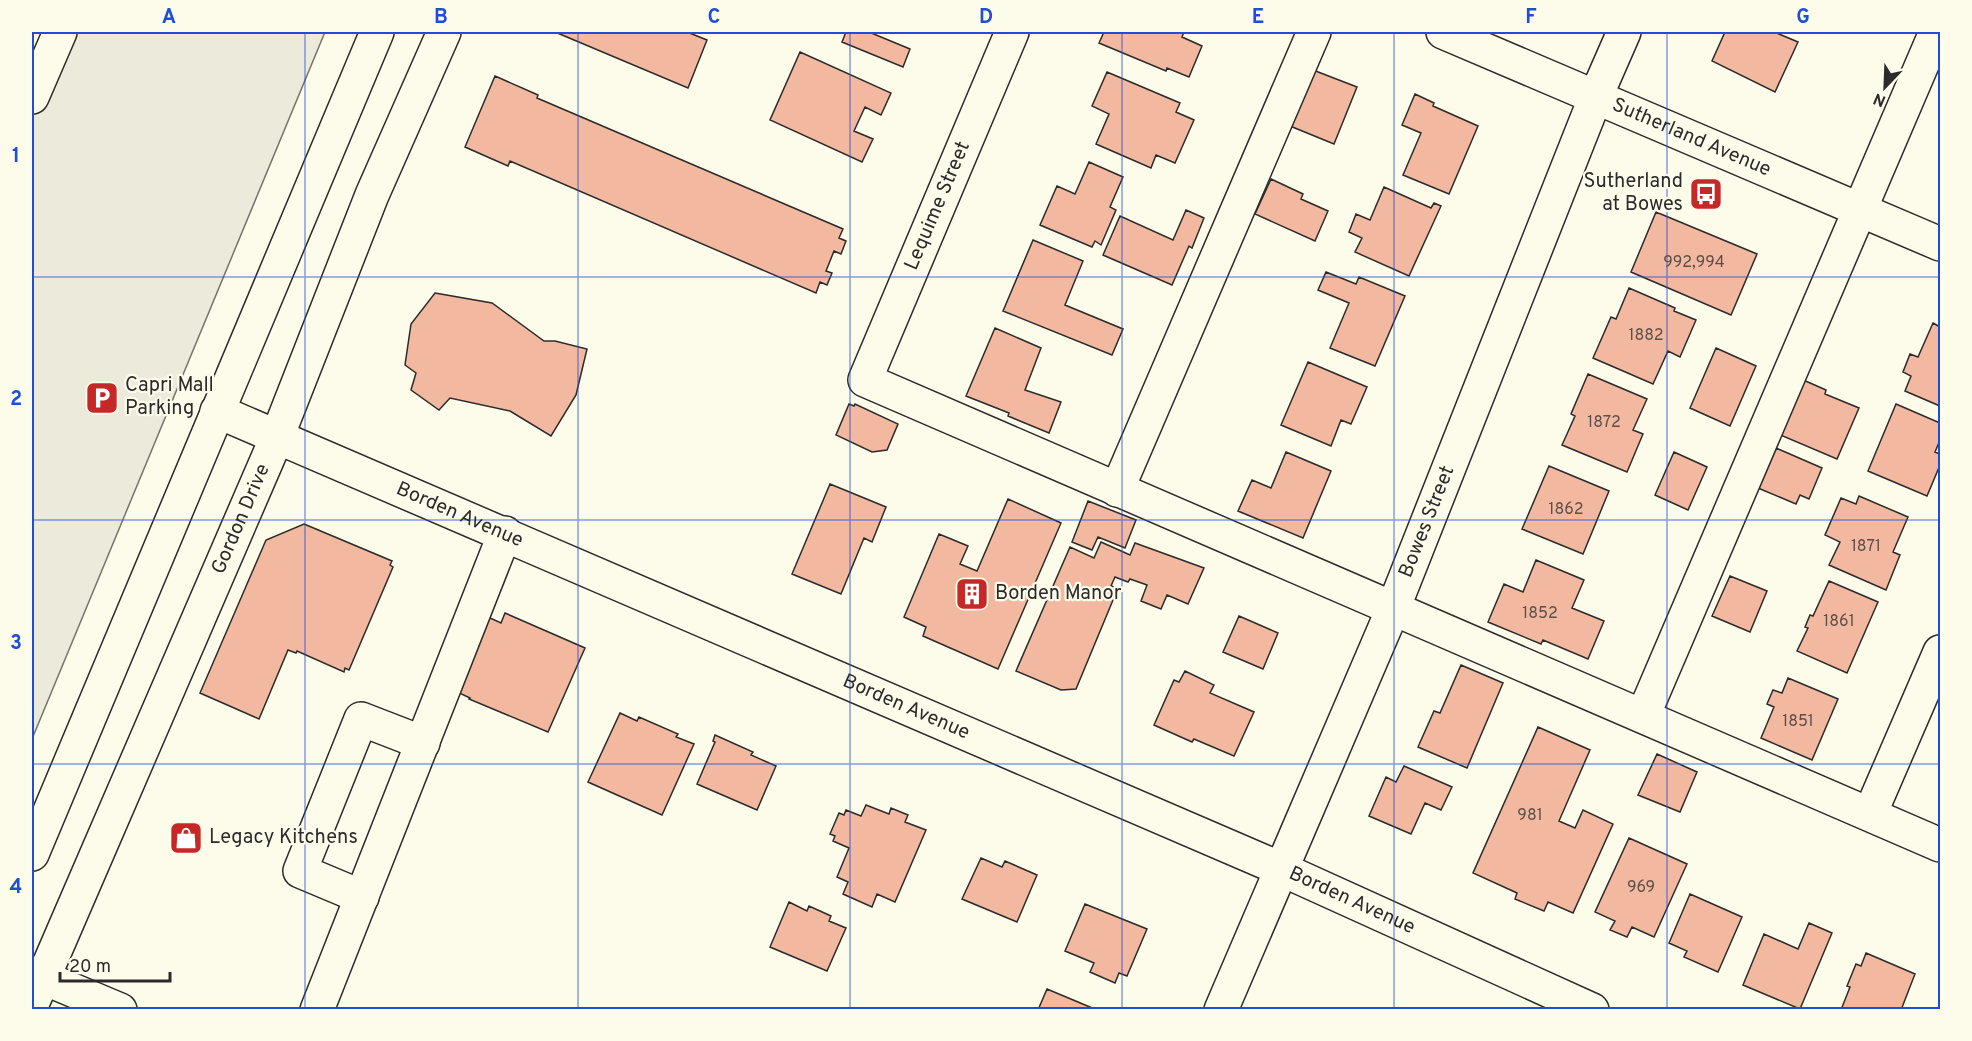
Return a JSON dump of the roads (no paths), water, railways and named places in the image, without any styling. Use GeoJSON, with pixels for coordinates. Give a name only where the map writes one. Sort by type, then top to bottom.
{"type":"FeatureCollection","features":[{"type":"Feature","properties":{"kind":"street"},"geometry":{"type":"LineString","coordinates":[[32,97],[60,32]]}},
{"type":"Feature","properties":{"kind":"street"},"geometry":{"type":"LineString","coordinates":[[32,854],[377,32]]}},
{"type":"Feature","properties":{"kind":"street","name":"Gordon Drive"},"geometry":{"type":"LineString","coordinates":[[35,985],[276,437],[372,195],[444,32]]}},
{"type":"Feature","properties":{"kind":"street","name":"Lequime Street"},"geometry":{"type":"LineString","coordinates":[[1012,32],[865,381],[1117,490]]}},
{"type":"Feature","properties":{"kind":"street"},"geometry":{"type":"LineString","coordinates":[[1314,32],[1117,490],[1941,845]]}},
{"type":"Feature","properties":{"kind":"street","name":"Sutherland Avenue"},"geometry":{"type":"LineString","coordinates":[[1443,32],[1941,244]]}},
{"type":"Feature","properties":{"kind":"street","name":"Bowes Street"},"geometry":{"type":"LineString","coordinates":[[1221,1010],[1393,609],[1596,96],[1624,32]]}},
{"type":"Feature","properties":{"kind":"street"},"geometry":{"type":"LineString","coordinates":[[1643,716],[1936,32]]}},
{"type":"Feature","properties":{"kind":"street","name":"Borden Avenue"},"geometry":{"type":"LineString","coordinates":[[217,411],[505,533],[1281,869],[1592,1010]]}},
{"type":"Feature","properties":{"kind":"street"},"geometry":{"type":"LineString","coordinates":[[317,1010],[505,533]]}},
{"type":"Feature","properties":{"kind":"street"},"geometry":{"type":"LineString","coordinates":[[1870,814],[1941,652]]}},
{"type":"Feature","properties":{"kind":"street"},"geometry":{"type":"LineString","coordinates":[[362,897],[300,871],[361,719],[423,743]]}},
{"type":"Feature","properties":{"kind":"street"},"geometry":{"type":"LineString","coordinates":[[35,985],[120,1010]]}},
{"type":"Feature","properties":{"kind":"place","name":"Sutherland at Bowes"},"geometry":{"type":"Point","coordinates":[1706,194]}},
{"type":"Feature","properties":{"kind":"place","name":"Capri Mall Parking"},"geometry":{"type":"Point","coordinates":[102,398]}},
{"type":"Feature","properties":{"kind":"place","name":"Borden Manor"},"geometry":{"type":"Point","coordinates":[972,594]}},
{"type":"Feature","properties":{"kind":"place","name":"Legacy Kitchens"},"geometry":{"type":"Point","coordinates":[186,838]}}]}
